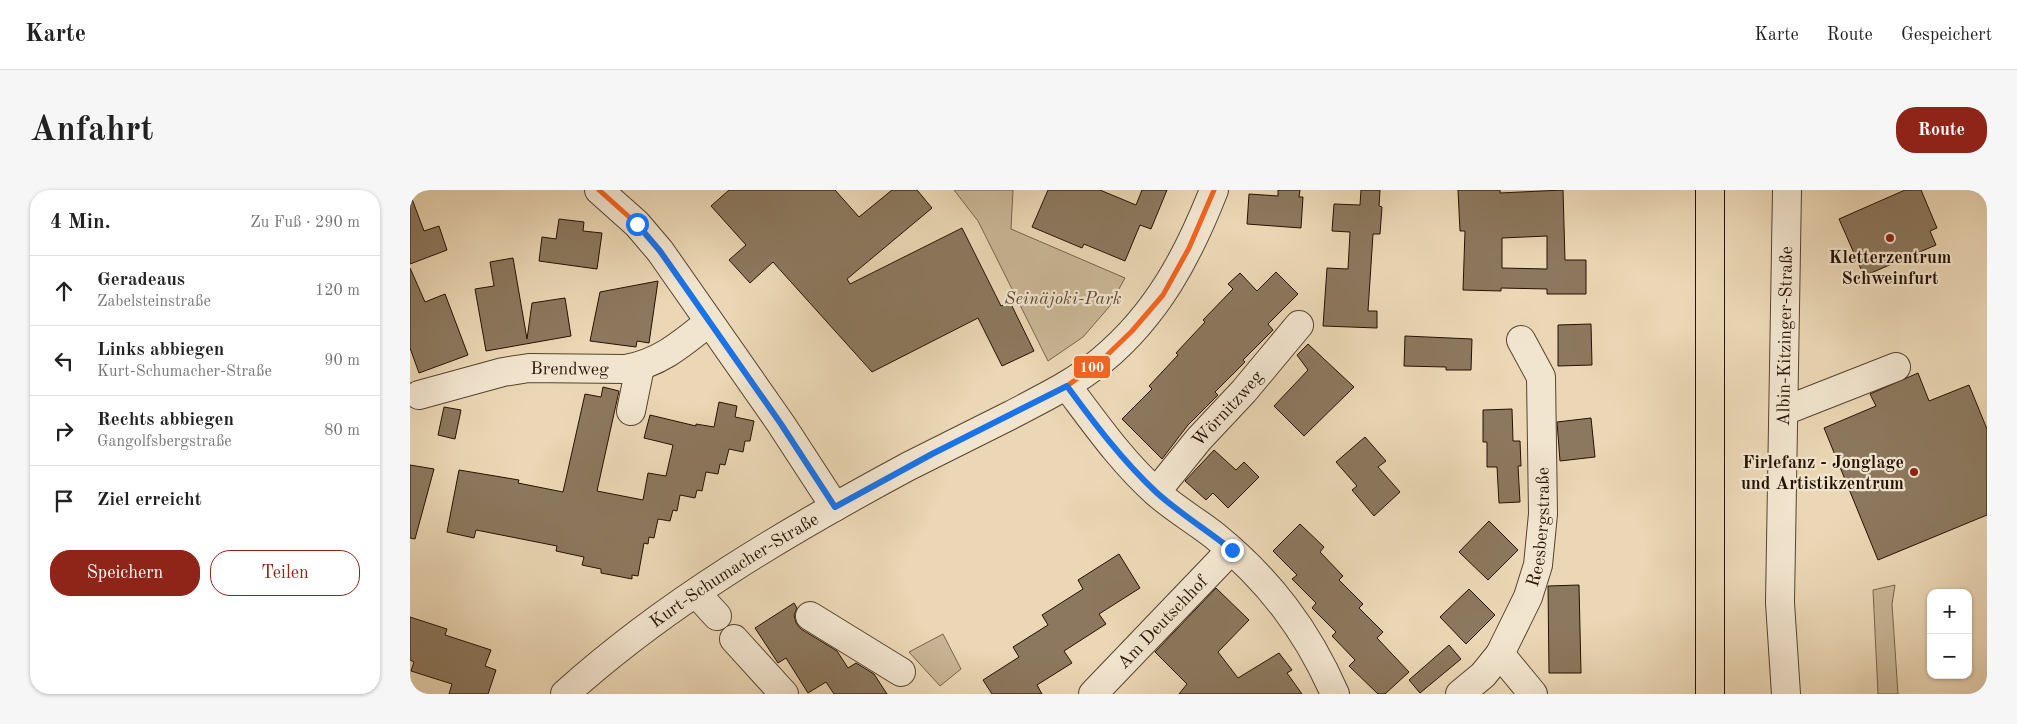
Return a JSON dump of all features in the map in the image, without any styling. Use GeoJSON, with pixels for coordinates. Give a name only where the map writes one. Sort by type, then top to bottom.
{"type":"FeatureCollection","features":[{"type":"Feature","properties":{"kind":"main road"},"geometry":{"type":"LineString","coordinates":[[1710,190],[1710,694]]}},
{"type":"Feature","properties":{"kind":"street"},"geometry":{"type":"LineString","coordinates":[[599,190],[637,224],[660,251],[835,507]]}},
{"type":"Feature","properties":{"kind":"street","name":"Kurt-Schumacher-Straße"},"geometry":{"type":"LineString","coordinates":[[565,694],[619,649],[696,593],[835,507],[925,458],[1067,386],[1108,354],[1132,331],[1163,295],[1189,248],[1214,190]]}},
{"type":"Feature","properties":{"kind":"street","name":"Albin-Kitzinger-Straße"},"geometry":{"type":"LineString","coordinates":[[1786,694],[1780,603],[1787,190]]}},
{"type":"Feature","properties":{"kind":"street","name":"Brendweg"},"geometry":{"type":"LineString","coordinates":[[420,395],[503,372],[529,368],[625,369],[640,367],[656,361],[709,322]]}},
{"type":"Feature","properties":{"kind":"street","name":"Wörnitzweg"},"geometry":{"type":"LineString","coordinates":[[1156,492],[1199,439],[1244,392],[1299,326]]}},
{"type":"Feature","properties":{"kind":"street","name":"Reesbergstraße"},"geometry":{"type":"LineString","coordinates":[[1460,694],[1483,675],[1500,654],[1528,597],[1538,565],[1543,514],[1541,377],[1521,340]]}},
{"type":"Feature","properties":{"kind":"street"},"geometry":{"type":"LineString","coordinates":[[631,411],[640,367]]}},
{"type":"Feature","properties":{"kind":"street"},"geometry":{"type":"LineString","coordinates":[[1784,411],[1896,367]]}},
{"type":"Feature","properties":{"kind":"street"},"geometry":{"type":"LineString","coordinates":[[1067,386],[1110,442],[1156,492],[1232,550],[1274,591],[1310,643],[1335,694]]}},
{"type":"Feature","properties":{"kind":"street","name":"Am Deutschhof"},"geometry":{"type":"LineString","coordinates":[[1093,694],[1232,550]]}},
{"type":"Feature","properties":{"kind":"street"},"geometry":{"type":"LineString","coordinates":[[696,593],[717,616]]}},
{"type":"Feature","properties":{"kind":"street"},"geometry":{"type":"LineString","coordinates":[[810,616],[901,672]]}},
{"type":"Feature","properties":{"kind":"street"},"geometry":{"type":"LineString","coordinates":[[734,639],[784,694]]}},
{"type":"Feature","properties":{"kind":"street"},"geometry":{"type":"LineString","coordinates":[[1500,654],[1532,694]]}},
{"type":"Feature","properties":{"kind":"green space","name":"Seinäjoki-Park"},"geometry":{"type":"Polygon","coordinates":[[[954,190],[1013,190],[1011,229],[1125,278],[1109,307],[1083,337],[1048,361],[978,221],[954,190]]]}},
{"type":"Feature","properties":{"kind":"green space"},"geometry":{"type":"Polygon","coordinates":[[[1895,585],[1892,604],[1898,694],[1878,694],[1873,590],[1895,585]]]}},
{"type":"Feature","properties":{"kind":"green space"},"geometry":{"type":"Polygon","coordinates":[[[943,634],[961,669],[940,686],[909,652],[943,634]]]}},
{"type":"Feature","properties":{"kind":"building"},"geometry":{"type":"Polygon","coordinates":[[[729,190],[835,190],[859,217],[892,190],[917,190],[932,208],[847,279],[850,284],[962,228],[1001,306],[1010,302],[1034,351],[1002,366],[978,318],[872,372],[773,262],[750,283],[729,260],[746,245],[711,206],[729,190]]]}},
{"type":"Feature","properties":{"kind":"building"},"geometry":{"type":"Polygon","coordinates":[[[1048,190],[1100,190],[1136,205],[1142,190],[1167,190],[1151,229],[1140,225],[1125,261],[1084,244],[1082,248],[1032,227],[1048,190]]]}},
{"type":"Feature","properties":{"kind":"building"},"geometry":{"type":"Polygon","coordinates":[[[1278,190],[1300,190],[1299,197],[1303,197],[1301,228],[1247,224],[1249,194],[1278,196],[1278,190]]]}},
{"type":"Feature","properties":{"kind":"building"},"geometry":{"type":"Polygon","coordinates":[[[1361,190],[1380,190],[1379,206],[1382,207],[1380,234],[1373,234],[1368,311],[1377,311],[1377,328],[1323,326],[1327,268],[1348,269],[1350,232],[1332,231],[1334,204],[1360,205],[1361,190]]]}},
{"type":"Feature","properties":{"kind":"building"},"geometry":{"type":"Polygon","coordinates":[[[1458,190],[1500,190],[1500,193],[1563,190],[1565,260],[1586,260],[1586,294],[1547,294],[1547,289],[1501,288],[1501,291],[1463,290],[1465,231],[1460,231],[1458,190]],[[1547,236],[1502,238],[1502,268],[1547,269],[1547,236]]]}},
{"type":"Feature","properties":{"kind":"building","name":"Kletterzentrum Schweinfurt"},"geometry":{"type":"Polygon","coordinates":[[[1905,190],[1921,190],[1937,228],[1930,231],[1936,245],[1864,276],[1839,219],[1905,190]]]}},
{"type":"Feature","properties":{"kind":"building"},"geometry":{"type":"Polygon","coordinates":[[[410,199],[412,199],[424,231],[439,226],[447,250],[410,264],[410,199]]]}},
{"type":"Feature","properties":{"kind":"building"},"geometry":{"type":"Polygon","coordinates":[[[559,219],[584,222],[583,231],[602,233],[597,269],[539,261],[542,237],[556,239],[559,219]]]}},
{"type":"Feature","properties":{"kind":"building"},"geometry":{"type":"Polygon","coordinates":[[[513,258],[527,339],[532,303],[565,298],[571,336],[486,351],[475,289],[494,286],[490,262],[513,258]]]}},
{"type":"Feature","properties":{"kind":"building"},"geometry":{"type":"Polygon","coordinates":[[[410,268],[425,302],[445,294],[468,355],[419,373],[410,348],[410,268]]]}},
{"type":"Feature","properties":{"kind":"building"},"geometry":{"type":"Polygon","coordinates":[[[1276,272],[1298,294],[1268,324],[1273,330],[1215,392],[1218,395],[1188,425],[1162,459],[1122,419],[1152,389],[1149,386],[1205,322],[1203,320],[1233,289],[1228,284],[1240,273],[1257,291],[1276,272]]]}},
{"type":"Feature","properties":{"kind":"building"},"geometry":{"type":"Polygon","coordinates":[[[658,281],[649,343],[637,341],[636,347],[590,341],[600,292],[658,281]]]}},
{"type":"Feature","properties":{"kind":"building"},"geometry":{"type":"Polygon","coordinates":[[[1591,324],[1592,365],[1558,366],[1558,325],[1591,324]]]}},
{"type":"Feature","properties":{"kind":"building"},"geometry":{"type":"Polygon","coordinates":[[[1405,336],[1472,339],[1471,370],[1446,370],[1446,367],[1404,366],[1405,336]]]}},
{"type":"Feature","properties":{"kind":"building"},"geometry":{"type":"Polygon","coordinates":[[[1308,344],[1354,387],[1304,436],[1274,406],[1308,370],[1297,355],[1308,344]]]}},
{"type":"Feature","properties":{"kind":"building","name":"Firlefanz - Jonglage und Artistikzentrum"},"geometry":{"type":"Polygon","coordinates":[[[1918,373],[1929,401],[1969,385],[1987,429],[1987,515],[1878,560],[1824,428],[1876,406],[1870,394],[1918,373]]]}},
{"type":"Feature","properties":{"kind":"building"},"geometry":{"type":"Polygon","coordinates":[[[603,387],[619,391],[597,491],[643,500],[648,473],[666,476],[673,445],[644,438],[650,415],[696,426],[696,424],[714,427],[719,402],[737,406],[735,417],[754,421],[750,441],[745,441],[743,452],[729,449],[725,465],[720,464],[718,474],[706,472],[702,491],[697,490],[695,498],[680,495],[677,511],[673,510],[670,521],[658,519],[654,538],[649,537],[648,544],[644,543],[638,576],[632,575],[632,579],[601,573],[601,569],[582,565],[584,557],[556,551],[557,546],[476,530],[474,538],[447,532],[459,470],[519,480],[518,483],[563,492],[585,394],[601,397],[603,387]]]}},
{"type":"Feature","properties":{"kind":"building"},"geometry":{"type":"Polygon","coordinates":[[[444,407],[461,410],[455,439],[438,435],[444,407]]]}},
{"type":"Feature","properties":{"kind":"building"},"geometry":{"type":"Polygon","coordinates":[[[1512,409],[1513,441],[1520,441],[1521,466],[1518,466],[1520,502],[1499,503],[1497,467],[1487,467],[1487,442],[1483,442],[1483,410],[1512,409]]]}},
{"type":"Feature","properties":{"kind":"building"},"geometry":{"type":"Polygon","coordinates":[[[1591,418],[1595,457],[1560,461],[1557,422],[1591,418]]]}},
{"type":"Feature","properties":{"kind":"building"},"geometry":{"type":"Polygon","coordinates":[[[1365,437],[1386,461],[1378,467],[1400,492],[1374,516],[1352,490],[1357,486],[1336,462],[1365,437]]]}},
{"type":"Feature","properties":{"kind":"building"},"geometry":{"type":"Polygon","coordinates":[[[1214,450],[1236,470],[1244,462],[1259,477],[1228,508],[1213,493],[1206,500],[1185,481],[1214,450]]]}},
{"type":"Feature","properties":{"kind":"building"},"geometry":{"type":"Polygon","coordinates":[[[410,465],[434,469],[415,539],[410,538],[410,465]]]}},
{"type":"Feature","properties":{"kind":"building"},"geometry":{"type":"Polygon","coordinates":[[[1489,521],[1518,550],[1488,580],[1459,552],[1489,521]]]}},
{"type":"Feature","properties":{"kind":"building"},"geometry":{"type":"Polygon","coordinates":[[[1300,524],[1324,547],[1320,552],[1343,576],[1339,580],[1363,604],[1359,608],[1383,632],[1377,638],[1409,672],[1385,694],[1378,694],[1349,666],[1355,660],[1332,636],[1336,632],[1312,608],[1316,603],[1292,579],[1297,575],[1273,551],[1300,524]]]}},
{"type":"Feature","properties":{"kind":"building"},"geometry":{"type":"Polygon","coordinates":[[[1119,554],[1140,588],[1099,614],[1106,624],[1064,651],[1072,663],[1037,685],[1042,694],[992,694],[983,680],[1019,657],[1013,647],[1048,625],[1042,615],[1083,589],[1078,580],[1119,554]]]}},
{"type":"Feature","properties":{"kind":"building"},"geometry":{"type":"Polygon","coordinates":[[[1579,585],[1581,673],[1549,673],[1548,586],[1579,585]]]}},
{"type":"Feature","properties":{"kind":"building"},"geometry":{"type":"Polygon","coordinates":[[[1216,588],[1249,620],[1218,652],[1238,678],[1279,653],[1292,670],[1287,673],[1302,694],[1179,694],[1187,684],[1155,652],[1216,588]]]}},
{"type":"Feature","properties":{"kind":"building"},"geometry":{"type":"Polygon","coordinates":[[[1469,589],[1495,615],[1466,644],[1440,617],[1469,589]]]}},
{"type":"Feature","properties":{"kind":"building"},"geometry":{"type":"Polygon","coordinates":[[[794,603],[797,608],[794,615],[796,623],[801,629],[837,651],[848,668],[856,663],[874,674],[887,694],[834,694],[826,682],[808,693],[786,658],[778,663],[755,628],[794,603]]]}},
{"type":"Feature","properties":{"kind":"building"},"geometry":{"type":"Polygon","coordinates":[[[410,617],[447,629],[445,635],[491,650],[485,666],[496,670],[488,694],[449,694],[452,684],[411,671],[414,662],[410,660],[410,617]]]}},
{"type":"Feature","properties":{"kind":"building"},"geometry":{"type":"Polygon","coordinates":[[[1449,645],[1461,659],[1420,693],[1409,680],[1449,645]]]}},
{"type":"Feature","properties":{"kind":"transit line","name":"100"},"geometry":{"type":"LineString","coordinates":[[599,190],[637,224],[660,251],[781,424],[835,507]]}},
{"type":"Feature","properties":{"kind":"transit line","name":"100"},"geometry":{"type":"LineString","coordinates":[[835,507],[932,454],[1067,386],[1102,360],[1132,331],[1163,295],[1189,248],[1214,190]]}},
{"type":"Feature","properties":{"kind":"place","name":"Kletterzentrum Schweinfurt"},"geometry":{"type":"Point","coordinates":[1890,238]}},
{"type":"Feature","properties":{"kind":"place","name":"Firlefanz - Jonglage und Artistikzentrum"},"geometry":{"type":"Point","coordinates":[1914,472]}},
{"type":"Feature","properties":{"kind":"route"},"geometry":{"type":"LineString","coordinates":[[637,224],[660,251],[752,382],[835,507],[932,454],[1067,386],[1098,428],[1156,492],[1232,550]]}}]}
